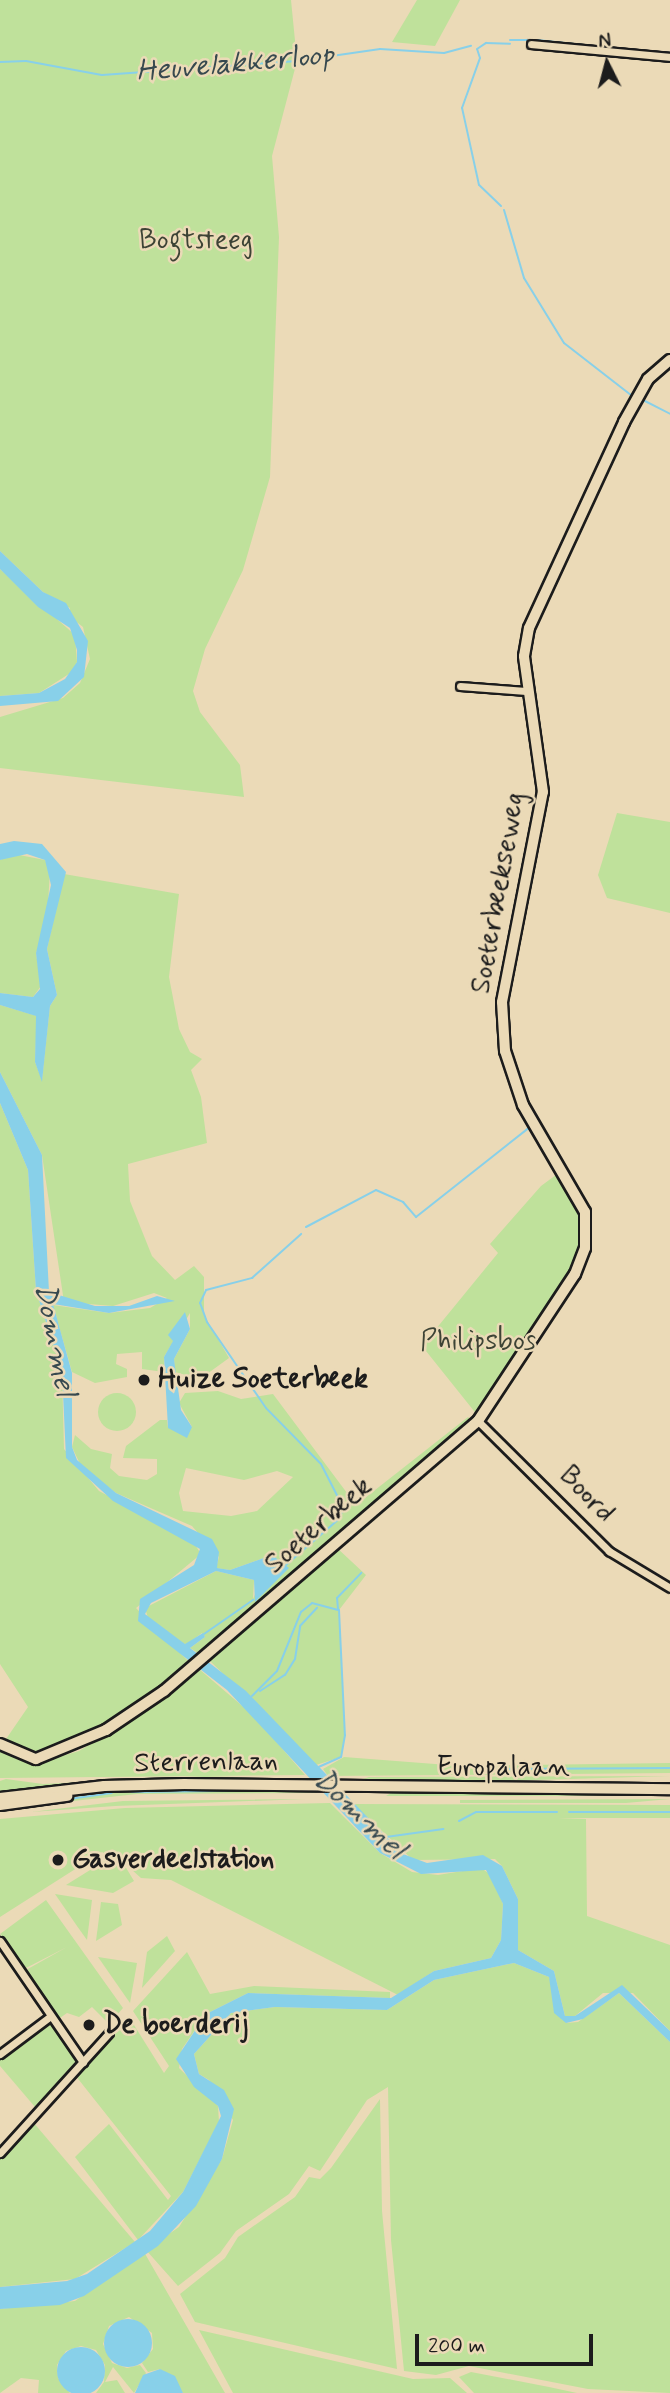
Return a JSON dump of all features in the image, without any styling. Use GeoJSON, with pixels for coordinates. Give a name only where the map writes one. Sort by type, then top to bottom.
{"type":"FeatureCollection","features":[{"type":"Feature","properties":{"kind":"street"},"geometry":{"type":"LineString","coordinates":[[531,44],[670,57]]}},
{"type":"Feature","properties":{"kind":"street","name":"Soeterbeekseweg"},"geometry":{"type":"LineString","coordinates":[[478,1421],[575,1274],[587,1220],[575,1185],[523,1105],[505,1051],[502,1002],[543,792],[526,691],[524,656],[533,618],[624,422],[648,379],[670,360]]}},
{"type":"Feature","properties":{"kind":"street"},"geometry":{"type":"LineString","coordinates":[[460,686],[526,691]]}},
{"type":"Feature","properties":{"kind":"street","name":"Boord"},"geometry":{"type":"LineString","coordinates":[[478,1421],[609,1551],[670,1588]]}},
{"type":"Feature","properties":{"kind":"street","name":"Soeterbeek"},"geometry":{"type":"LineString","coordinates":[[0,1744],[32,1759],[83,1742],[191,1668],[478,1421]]}},
{"type":"Feature","properties":{"kind":"street","name":"Sterrenlaan"},"geometry":{"type":"LineString","coordinates":[[0,1798],[119,1787],[336,1784]]}},
{"type":"Feature","properties":{"kind":"street","name":"Europalaan"},"geometry":{"type":"LineString","coordinates":[[336,1784],[420,1790],[670,1789]]}},
{"type":"Feature","properties":{"kind":"street","name":"Sterrenlaan"},"geometry":{"type":"LineString","coordinates":[[0,1805],[119,1787]]}},
{"type":"Feature","properties":{"kind":"street"},"geometry":{"type":"LineString","coordinates":[[0,1941],[24,1970],[48,2018],[83,2062]]}},
{"type":"Feature","properties":{"kind":"street"},"geometry":{"type":"LineString","coordinates":[[0,2054],[48,2018]]}},
{"type":"Feature","properties":{"kind":"street"},"geometry":{"type":"LineString","coordinates":[[0,2153],[109,2033]]}},
{"type":"Feature","properties":{"kind":"green space","name":"Bogtsteeg"},"geometry":{"type":"Polygon","coordinates":[[[0,0],[291,0],[297,61],[272,156],[279,237],[270,477],[243,570],[205,649],[193,691],[200,712],[240,765],[244,797],[0,768],[0,717],[63,698],[80,683],[90,659],[83,627],[70,617],[70,608],[43,592],[0,551],[0,0]]]}},
{"type":"Feature","properties":{"kind":"green space"},"geometry":{"type":"Polygon","coordinates":[[[417,0],[460,0],[435,46],[392,42],[417,0]]]}},
{"type":"Feature","properties":{"kind":"green space"},"geometry":{"type":"Polygon","coordinates":[[[0,569],[75,635],[77,662],[72,672],[39,693],[0,696],[0,569]]]}},
{"type":"Feature","properties":{"kind":"green space"},"geometry":{"type":"Polygon","coordinates":[[[617,813],[670,822],[670,913],[607,898],[598,875],[617,813]]]}},
{"type":"Feature","properties":{"kind":"green space"},"geometry":{"type":"Polygon","coordinates":[[[14,854],[45,860],[50,870],[47,922],[36,953],[41,986],[33,997],[0,993],[0,860],[14,854]]]}},
{"type":"Feature","properties":{"kind":"green space"},"geometry":{"type":"Polygon","coordinates":[[[64,874],[179,894],[169,977],[179,1029],[190,1052],[202,1059],[191,1070],[201,1097],[207,1143],[128,1164],[130,1201],[152,1256],[175,1280],[194,1266],[204,1277],[204,1315],[229,1358],[200,1379],[175,1372],[174,1359],[190,1329],[190,1313],[164,1357],[164,1372],[142,1369],[142,1352],[117,1354],[116,1364],[127,1369],[127,1377],[95,1383],[72,1372],[53,1305],[109,1313],[150,1308],[167,1298],[154,1293],[113,1306],[64,1302],[42,1155],[0,1072],[0,1005],[37,1016],[35,1062],[42,1080],[50,1006],[57,995],[47,949],[64,874]]]}},
{"type":"Feature","properties":{"kind":"green space"},"geometry":{"type":"Polygon","coordinates":[[[0,1103],[28,1170],[36,1291],[62,1372],[64,1449],[99,1491],[192,1540],[201,1554],[136,1608],[191,1664],[101,1726],[30,1754],[4,1742],[28,1707],[0,1664],[0,1103]]]}},
{"type":"Feature","properties":{"kind":"green space","name":"Philipsbos"},"geometry":{"type":"Polygon","coordinates":[[[564,1169],[587,1220],[575,1274],[478,1416],[422,1346],[498,1253],[490,1244],[541,1186],[564,1169]]]}},
{"type":"Feature","properties":{"kind":"green space"},"geometry":{"type":"Polygon","coordinates":[[[218,1391],[241,1399],[273,1394],[356,1505],[468,1417],[473,1422],[360,1513],[201,1655],[190,1648],[205,1637],[202,1633],[186,1645],[148,1618],[145,1608],[216,1571],[254,1580],[253,1599],[272,1555],[230,1570],[216,1568],[219,1557],[192,1526],[116,1493],[81,1466],[72,1447],[75,1435],[91,1449],[112,1454],[110,1468],[119,1476],[147,1480],[157,1474],[157,1459],[123,1458],[126,1446],[160,1420],[167,1420],[168,1428],[192,1427],[179,1403],[185,1393],[218,1391]],[[186,1468],[179,1493],[183,1511],[231,1516],[257,1511],[293,1477],[277,1471],[244,1480],[186,1468]]]}},
{"type":"Feature","properties":{"kind":"green space"},"geometry":{"type":"Polygon","coordinates":[[[117,1393],[130,1399],[136,1412],[130,1425],[117,1431],[104,1425],[98,1412],[104,1399],[117,1393]]]}},
{"type":"Feature","properties":{"kind":"green space"},"geometry":{"type":"Polygon","coordinates":[[[336,1547],[366,1575],[339,1610],[345,1735],[341,1757],[316,1765],[209,1660],[336,1547]]]}},
{"type":"Feature","properties":{"kind":"green space"},"geometry":{"type":"Polygon","coordinates":[[[199,1669],[254,1716],[305,1775],[0,1778],[0,1748],[34,1764],[79,1751],[135,1717],[199,1669]]]}},
{"type":"Feature","properties":{"kind":"green space"},"geometry":{"type":"Polygon","coordinates":[[[344,1757],[461,1766],[670,1763],[670,1773],[328,1776],[323,1769],[344,1757]]]}},
{"type":"Feature","properties":{"kind":"green space"},"geometry":{"type":"Polygon","coordinates":[[[204,1776],[276,1780],[186,1777],[0,1793],[0,1781],[6,1779],[43,1784],[204,1776]]]}},
{"type":"Feature","properties":{"kind":"green space"},"geometry":{"type":"Polygon","coordinates":[[[670,1776],[402,1784],[357,1781],[369,1777],[670,1776]]]}},
{"type":"Feature","properties":{"kind":"green space"},"geometry":{"type":"Polygon","coordinates":[[[317,1787],[317,1793],[137,1794],[0,1809],[121,1790],[317,1787]]]}},
{"type":"Feature","properties":{"kind":"green space"},"geometry":{"type":"Polygon","coordinates":[[[396,1790],[670,1792],[670,1796],[386,1796],[396,1790]]]}},
{"type":"Feature","properties":{"kind":"green space"},"geometry":{"type":"Polygon","coordinates":[[[306,1799],[115,1806],[31,1812],[123,1801],[306,1799]]]}},
{"type":"Feature","properties":{"kind":"green space"},"geometry":{"type":"Polygon","coordinates":[[[670,1799],[626,1803],[460,1803],[460,1800],[670,1799]]]}},
{"type":"Feature","properties":{"kind":"green space"},"geometry":{"type":"Polygon","coordinates":[[[330,1803],[380,1853],[412,1872],[438,1875],[481,1868],[491,1875],[503,1904],[501,1940],[491,1958],[434,1971],[398,1995],[171,1880],[141,1878],[122,1861],[134,1881],[113,1893],[66,1885],[111,1857],[102,1852],[0,1917],[0,1819],[125,1808],[330,1803]]]}},
{"type":"Feature","properties":{"kind":"green space"},"geometry":{"type":"Polygon","coordinates":[[[353,1804],[670,1805],[670,1818],[558,1818],[586,1819],[587,1916],[670,1945],[670,2031],[633,1993],[603,1993],[575,2016],[565,2016],[554,1971],[518,1950],[518,1899],[502,1866],[495,1859],[413,1860],[353,1804]]]}},
{"type":"Feature","properties":{"kind":"green space"},"geometry":{"type":"Polygon","coordinates":[[[55,1894],[92,1900],[87,1940],[77,1926],[55,1894]]]}},
{"type":"Feature","properties":{"kind":"green space"},"geometry":{"type":"Polygon","coordinates":[[[46,1900],[123,2008],[109,2024],[92,2007],[79,2017],[67,2013],[57,2020],[47,2010],[26,1970],[67,1947],[24,1969],[0,1934],[46,1900]]]}},
{"type":"Feature","properties":{"kind":"green space"},"geometry":{"type":"Polygon","coordinates":[[[101,1902],[118,1904],[122,1925],[96,1941],[101,1902]]]}},
{"type":"Feature","properties":{"kind":"green space"},"geometry":{"type":"Polygon","coordinates":[[[167,1936],[175,1951],[142,1988],[147,1952],[167,1936]]]}},
{"type":"Feature","properties":{"kind":"green space"},"geometry":{"type":"Polygon","coordinates":[[[187,1952],[210,1994],[254,1986],[390,1992],[390,1998],[248,1993],[206,2014],[182,2049],[179,2068],[218,2106],[219,2122],[183,2192],[138,2240],[75,2157],[109,2124],[168,2200],[171,2196],[75,2075],[129,2017],[164,2073],[169,2066],[133,2011],[187,1952]]]}},
{"type":"Feature","properties":{"kind":"green space"},"geometry":{"type":"Polygon","coordinates":[[[98,1957],[137,1963],[130,2003],[98,1957]]]}},
{"type":"Feature","properties":{"kind":"green space"},"geometry":{"type":"Polygon","coordinates":[[[514,1963],[549,1977],[566,2023],[578,2022],[619,1993],[670,2042],[670,2393],[588,2389],[469,2366],[436,2375],[404,2371],[391,2240],[388,2087],[367,2100],[320,2171],[309,2166],[289,2194],[236,2231],[220,2253],[178,2286],[146,2250],[179,2227],[222,2159],[233,2120],[209,2080],[199,2074],[194,2054],[231,2013],[275,2007],[387,2010],[434,1980],[514,1963]]]}},
{"type":"Feature","properties":{"kind":"green space"},"geometry":{"type":"Polygon","coordinates":[[[49,2021],[78,2059],[35,2107],[0,2066],[0,2055],[49,2021]]]}},
{"type":"Feature","properties":{"kind":"green space"},"geometry":{"type":"Polygon","coordinates":[[[380,2099],[382,2211],[397,2369],[195,2322],[180,2294],[225,2258],[238,2237],[295,2197],[309,2177],[320,2179],[331,2168],[380,2099]]]}},
{"type":"Feature","properties":{"kind":"green space"},"geometry":{"type":"Polygon","coordinates":[[[33,2122],[135,2242],[75,2279],[0,2287],[0,2159],[33,2122]]]}},
{"type":"Feature","properties":{"kind":"green space"},"geometry":{"type":"Polygon","coordinates":[[[144,2252],[225,2393],[183,2393],[160,2369],[148,2372],[142,2363],[153,2349],[152,2333],[129,2317],[109,2326],[103,2344],[112,2363],[127,2368],[140,2365],[146,2373],[134,2393],[113,2367],[105,2382],[117,2380],[125,2393],[96,2393],[104,2382],[105,2365],[96,2350],[81,2346],[66,2351],[57,2365],[58,2378],[70,2393],[38,2393],[39,2380],[21,2378],[0,2393],[0,2309],[75,2301],[144,2252]]]}},
{"type":"Feature","properties":{"kind":"green space"},"geometry":{"type":"Polygon","coordinates":[[[199,2330],[413,2379],[450,2378],[467,2393],[233,2393],[199,2330]]]}},
{"type":"Feature","properties":{"kind":"green space"},"geometry":{"type":"Polygon","coordinates":[[[471,2372],[577,2393],[474,2393],[459,2377],[471,2372]]]}},
{"type":"Feature","properties":{"kind":"water"},"geometry":{"type":"Polygon","coordinates":[[[0,551],[43,592],[66,603],[88,641],[84,677],[58,701],[0,706],[0,696],[39,693],[65,679],[77,662],[77,650],[70,628],[38,607],[0,569],[0,551]]]}},
{"type":"Feature","properties":{"kind":"water"},"geometry":{"type":"Polygon","coordinates":[[[14,841],[42,844],[66,872],[47,949],[57,995],[50,1006],[42,1082],[35,1062],[36,1016],[0,1005],[0,993],[33,997],[40,989],[36,953],[51,885],[45,860],[27,854],[0,860],[0,844],[14,841]]]}},
{"type":"Feature","properties":{"kind":"water","name":"Dommel"},"geometry":{"type":"Polygon","coordinates":[[[0,1072],[42,1155],[49,1292],[95,1306],[129,1306],[157,1296],[175,1301],[109,1313],[53,1304],[72,1373],[72,1447],[77,1460],[116,1493],[212,1539],[219,1552],[217,1568],[230,1570],[272,1555],[289,1568],[255,1602],[254,1580],[216,1571],[151,1603],[145,1614],[185,1644],[203,1633],[205,1637],[190,1648],[246,1691],[403,1854],[427,1863],[483,1855],[502,1866],[518,1899],[518,1950],[554,1971],[565,2016],[575,2016],[622,1985],[670,2031],[670,2042],[619,1993],[583,2019],[566,2023],[554,2013],[549,1977],[514,1963],[434,1980],[387,2010],[275,2007],[231,2013],[194,2054],[199,2074],[224,2090],[234,2109],[222,2159],[196,2206],[158,2246],[84,2296],[60,2305],[0,2309],[0,2287],[67,2281],[87,2274],[150,2231],[183,2192],[221,2116],[218,2106],[194,2087],[176,2059],[206,2014],[248,1993],[391,1998],[434,1971],[491,1958],[501,1940],[503,1904],[486,1870],[421,1874],[380,1853],[227,1690],[138,1621],[140,1599],[194,1565],[200,1549],[113,1501],[66,1458],[62,1372],[36,1291],[28,1170],[0,1103],[0,1072]]]}},
{"type":"Feature","properties":{"kind":"water"},"geometry":{"type":"Polygon","coordinates":[[[185,1312],[190,1329],[174,1359],[181,1410],[192,1427],[187,1438],[168,1428],[164,1357],[173,1341],[168,1335],[185,1312]]]}},
{"type":"Feature","properties":{"kind":"water"},"geometry":{"type":"Polygon","coordinates":[[[128,2319],[145,2326],[152,2343],[145,2360],[128,2367],[111,2360],[104,2343],[111,2326],[128,2319]]]}},
{"type":"Feature","properties":{"kind":"water"},"geometry":{"type":"Polygon","coordinates":[[[81,2347],[98,2354],[105,2371],[98,2388],[81,2395],[64,2388],[57,2371],[64,2354],[81,2347]]]}},
{"type":"Feature","properties":{"kind":"water"},"geometry":{"type":"Polygon","coordinates":[[[160,2369],[175,2376],[183,2393],[135,2393],[143,2375],[160,2369]]]}},
{"type":"Feature","properties":{"kind":"waterway"},"geometry":{"type":"LineString","coordinates":[[510,40],[527,40]]}},
{"type":"Feature","properties":{"kind":"waterway"},"geometry":{"type":"LineString","coordinates":[[537,40],[603,47]]}},
{"type":"Feature","properties":{"kind":"waterway","name":"Heuvelakkerloop"},"geometry":{"type":"LineString","coordinates":[[501,206],[479,185],[462,108],[480,58],[477,49],[486,43],[510,44]]}},
{"type":"Feature","properties":{"kind":"waterway","name":"Heuvelakkerloop"},"geometry":{"type":"LineString","coordinates":[[0,62],[26,61],[102,75],[297,61],[380,49],[444,53],[471,46]]}},
{"type":"Feature","properties":{"kind":"waterway","name":"Heuvelakkerloop"},"geometry":{"type":"LineString","coordinates":[[504,210],[524,278],[564,343],[632,396]]}},
{"type":"Feature","properties":{"kind":"waterway","name":"Heuvelakkerloop"},"geometry":{"type":"LineString","coordinates":[[641,399],[670,414]]}},
{"type":"Feature","properties":{"kind":"waterway"},"geometry":{"type":"LineString","coordinates":[[306,1227],[376,1190],[403,1202],[416,1217],[530,1127]]}},
{"type":"Feature","properties":{"kind":"waterway"},"geometry":{"type":"LineString","coordinates":[[286,1565],[340,1518],[343,1507],[321,1464],[266,1408],[207,1322],[200,1303],[206,1290],[252,1278],[301,1234]]}},
{"type":"Feature","properties":{"kind":"waterway"},"geometry":{"type":"LineString","coordinates":[[338,1609],[337,1598],[361,1573]]}},
{"type":"Feature","properties":{"kind":"waterway"},"geometry":{"type":"LineString","coordinates":[[204,1634],[253,1600]]}},
{"type":"Feature","properties":{"kind":"waterway","name":"Dommel"},"geometry":{"type":"LineString","coordinates":[[252,1696],[277,1671],[301,1612],[312,1603],[339,1610],[345,1735],[341,1757],[319,1767]]}},
{"type":"Feature","properties":{"kind":"waterway"},"geometry":{"type":"LineString","coordinates":[[260,1691],[285,1675],[295,1659],[300,1626],[317,1608]]}},
{"type":"Feature","properties":{"kind":"waterway"},"geometry":{"type":"LineString","coordinates":[[490,1769],[670,1768]]}},
{"type":"Feature","properties":{"kind":"waterway","name":"Dommel"},"geometry":{"type":"LineString","coordinates":[[132,1792],[292,1790]]}},
{"type":"Feature","properties":{"kind":"waterway"},"geometry":{"type":"LineString","coordinates":[[69,1799],[112,1793]]}},
{"type":"Feature","properties":{"kind":"waterway"},"geometry":{"type":"LineString","coordinates":[[459,1821],[476,1812],[557,1812]]}},
{"type":"Feature","properties":{"kind":"waterway"},"geometry":{"type":"LineString","coordinates":[[569,1812],[670,1812]]}},
{"type":"Feature","properties":{"kind":"waterway","name":"Dommel"},"geometry":{"type":"LineString","coordinates":[[386,1837],[443,1829]]}},
{"type":"Feature","properties":{"kind":"place","name":"Huize Soeterbeek"},"geometry":{"type":"Point","coordinates":[144,1380]}},
{"type":"Feature","properties":{"kind":"place","name":"Gasverdeelstation"},"geometry":{"type":"Point","coordinates":[58,1860]}},
{"type":"Feature","properties":{"kind":"place","name":"De boerderij"},"geometry":{"type":"Point","coordinates":[89,2025]}}]}
